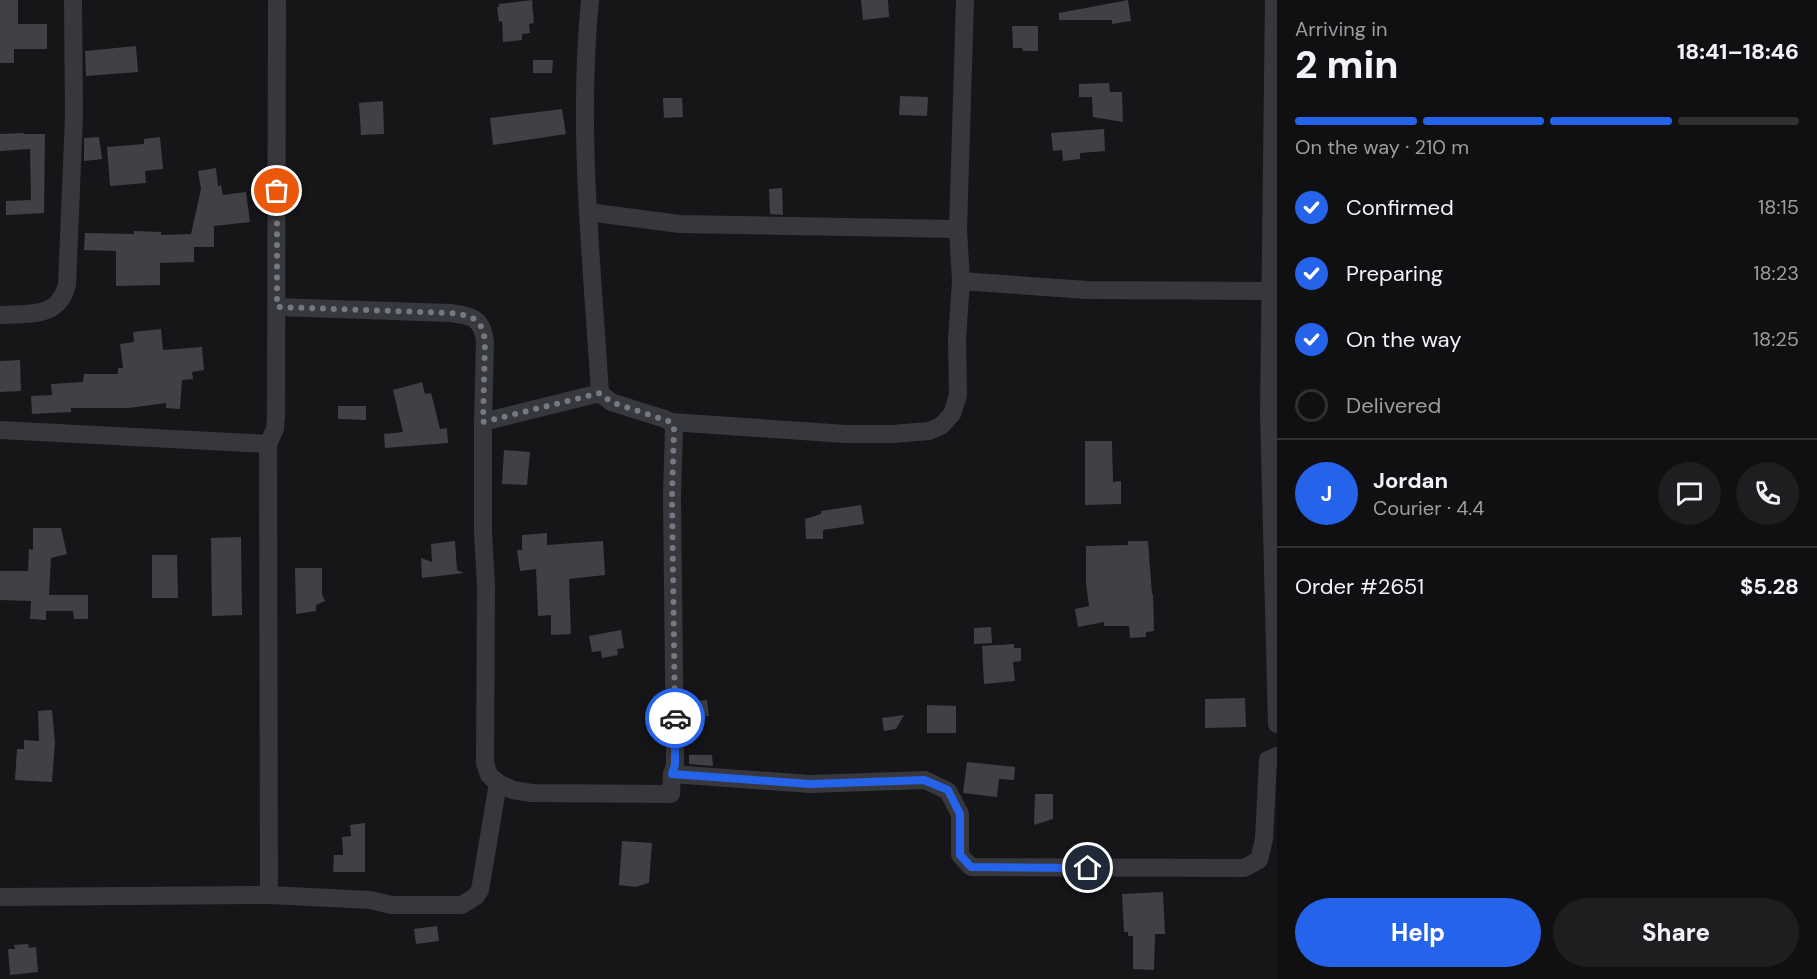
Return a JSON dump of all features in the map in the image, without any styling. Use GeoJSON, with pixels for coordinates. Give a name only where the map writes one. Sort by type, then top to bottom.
{"type":"FeatureCollection","features":[{"type":"Feature","properties":{"kind":"street"},"geometry":{"type":"LineString","coordinates":[[0,315],[43,312],[54,308],[61,302],[67,285],[74,116],[73,0]]}},
{"type":"Feature","properties":{"kind":"street"},"geometry":{"type":"LineString","coordinates":[[269,895],[268,444],[275,429],[276,416],[277,0]]}},
{"type":"Feature","properties":{"kind":"street"},"geometry":{"type":"LineString","coordinates":[[590,0],[585,98],[588,212],[600,393],[611,402],[671,422],[860,435],[929,431],[941,426],[952,414],[958,395],[957,339],[961,281],[958,229],[965,0]]}},
{"type":"Feature","properties":{"kind":"street"},"geometry":{"type":"LineString","coordinates":[[1274,0],[1271,291],[1277,724]]}},
{"type":"Feature","properties":{"kind":"street"},"geometry":{"type":"LineString","coordinates":[[588,212],[680,224],[958,229]]}},
{"type":"Feature","properties":{"kind":"street"},"geometry":{"type":"LineString","coordinates":[[961,281],[1087,290],[1271,291]]}},
{"type":"Feature","properties":{"kind":"street"},"geometry":{"type":"LineString","coordinates":[[277,307],[450,313],[469,316],[477,320],[483,329],[485,341],[483,422],[483,533],[486,585],[485,763],[489,775],[498,783],[513,790],[671,794],[675,765],[672,497],[674,428],[671,422]]}},
{"type":"Feature","properties":{"kind":"street"},"geometry":{"type":"LineString","coordinates":[[483,422],[600,393]]}},
{"type":"Feature","properties":{"kind":"street"},"geometry":{"type":"LineString","coordinates":[[0,430],[268,444]]}},
{"type":"Feature","properties":{"kind":"street"},"geometry":{"type":"LineString","coordinates":[[672,774],[810,784],[924,780],[948,790],[960,814],[960,855],[971,867],[1244,868],[1259,860],[1264,839],[1268,760],[1277,756]]}},
{"type":"Feature","properties":{"kind":"street"},"geometry":{"type":"LineString","coordinates":[[0,897],[269,895],[371,900],[391,904],[462,905],[476,896],[480,890],[498,783]]}},
{"type":"Feature","properties":{"kind":"building"},"geometry":{"type":"Polygon","coordinates":[[[0,0],[18,0],[18,24],[47,24],[47,49],[14,49],[14,63],[0,63],[0,0]]]}},
{"type":"Feature","properties":{"kind":"building"},"geometry":{"type":"Polygon","coordinates":[[[532,0],[534,23],[529,24],[530,33],[522,34],[522,40],[503,42],[502,21],[499,22],[497,7],[499,4],[532,0]]]}},
{"type":"Feature","properties":{"kind":"building"},"geometry":{"type":"Polygon","coordinates":[[[861,0],[888,0],[889,17],[863,20],[861,0]]]}},
{"type":"Feature","properties":{"kind":"building"},"geometry":{"type":"Polygon","coordinates":[[[1128,0],[1131,21],[1112,24],[1112,20],[1059,20],[1059,13],[1128,0]]]}},
{"type":"Feature","properties":{"kind":"building"},"geometry":{"type":"Polygon","coordinates":[[[1012,26],[1038,26],[1038,51],[1013,48],[1012,26]]]}},
{"type":"Feature","properties":{"kind":"building"},"geometry":{"type":"Polygon","coordinates":[[[136,46],[138,72],[86,76],[85,51],[136,46]]]}},
{"type":"Feature","properties":{"kind":"building"},"geometry":{"type":"Polygon","coordinates":[[[533,60],[553,60],[552,73],[533,73],[533,60]]]}},
{"type":"Feature","properties":{"kind":"building"},"geometry":{"type":"Polygon","coordinates":[[[1109,83],[1110,92],[1122,92],[1123,122],[1093,117],[1092,97],[1079,97],[1079,84],[1109,83]]]}},
{"type":"Feature","properties":{"kind":"building"},"geometry":{"type":"Polygon","coordinates":[[[900,96],[928,97],[927,116],[899,115],[900,96]]]}},
{"type":"Feature","properties":{"kind":"building"},"geometry":{"type":"Polygon","coordinates":[[[663,98],[682,98],[683,117],[664,118],[663,98]]]}},
{"type":"Feature","properties":{"kind":"building"},"geometry":{"type":"Polygon","coordinates":[[[383,101],[384,134],[361,135],[359,103],[383,101]]]}},
{"type":"Feature","properties":{"kind":"building"},"geometry":{"type":"Polygon","coordinates":[[[562,109],[566,134],[493,145],[490,118],[562,109]]]}},
{"type":"Feature","properties":{"kind":"building"},"geometry":{"type":"Polygon","coordinates":[[[1104,129],[1105,151],[1080,153],[1080,159],[1063,161],[1062,150],[1053,151],[1051,133],[1104,129]]]}},
{"type":"Feature","properties":{"kind":"building"},"geometry":{"type":"Polygon","coordinates":[[[0,134],[45,134],[44,213],[6,215],[6,201],[31,200],[30,149],[0,151],[0,134]]]}},
{"type":"Feature","properties":{"kind":"building"},"geometry":{"type":"Polygon","coordinates":[[[99,137],[102,159],[84,161],[84,138],[99,137]]]}},
{"type":"Feature","properties":{"kind":"building"},"geometry":{"type":"Polygon","coordinates":[[[160,137],[163,169],[145,171],[146,183],[110,186],[107,147],[144,144],[144,139],[160,137]]]}},
{"type":"Feature","properties":{"kind":"building"},"geometry":{"type":"Polygon","coordinates":[[[216,168],[218,186],[221,185],[223,195],[246,192],[250,222],[214,226],[214,247],[194,247],[194,262],[160,263],[160,285],[116,286],[116,251],[84,250],[85,233],[134,234],[134,231],[161,232],[161,235],[191,234],[201,189],[198,171],[216,168]]]}},
{"type":"Feature","properties":{"kind":"building"},"geometry":{"type":"Polygon","coordinates":[[[782,188],[783,215],[770,214],[769,189],[782,188]]]}},
{"type":"Feature","properties":{"kind":"building"},"geometry":{"type":"Polygon","coordinates":[[[161,329],[163,350],[202,347],[204,370],[192,372],[193,379],[182,380],[180,409],[166,408],[166,403],[129,408],[71,408],[71,412],[32,414],[31,396],[52,395],[51,384],[83,382],[84,374],[118,374],[118,368],[123,368],[120,344],[134,342],[133,332],[161,329]]]}},
{"type":"Feature","properties":{"kind":"building"},"geometry":{"type":"Polygon","coordinates":[[[20,360],[21,391],[0,392],[0,361],[20,360]]]}},
{"type":"Feature","properties":{"kind":"building"},"geometry":{"type":"Polygon","coordinates":[[[422,382],[425,394],[431,393],[440,429],[447,428],[448,443],[385,448],[384,434],[403,432],[393,390],[422,382]]]}},
{"type":"Feature","properties":{"kind":"building"},"geometry":{"type":"Polygon","coordinates":[[[338,406],[366,406],[366,420],[338,419],[338,406]]]}},
{"type":"Feature","properties":{"kind":"building"},"geometry":{"type":"Polygon","coordinates":[[[1085,441],[1112,441],[1113,482],[1121,481],[1121,504],[1085,505],[1085,441]]]}},
{"type":"Feature","properties":{"kind":"building"},"geometry":{"type":"Polygon","coordinates":[[[504,450],[530,452],[527,485],[502,484],[504,450]]]}},
{"type":"Feature","properties":{"kind":"building"},"geometry":{"type":"Polygon","coordinates":[[[861,505],[864,524],[823,530],[823,539],[806,539],[805,519],[821,514],[821,511],[861,505]]]}},
{"type":"Feature","properties":{"kind":"building"},"geometry":{"type":"Polygon","coordinates":[[[33,528],[61,528],[67,554],[51,558],[49,595],[88,595],[88,619],[74,619],[73,611],[46,611],[46,620],[30,619],[31,601],[0,600],[0,571],[28,571],[29,549],[33,550],[33,528]]]}},
{"type":"Feature","properties":{"kind":"building"},"geometry":{"type":"Polygon","coordinates":[[[547,533],[547,545],[603,541],[605,575],[569,579],[571,634],[551,635],[551,615],[538,616],[536,569],[520,571],[517,550],[522,550],[522,535],[547,533]]]}},
{"type":"Feature","properties":{"kind":"building"},"geometry":{"type":"Polygon","coordinates":[[[241,537],[242,615],[212,616],[211,538],[241,537]]]}},
{"type":"Feature","properties":{"kind":"building"},"geometry":{"type":"Polygon","coordinates":[[[455,541],[457,570],[464,573],[422,578],[421,558],[432,562],[431,544],[455,541]]]}},
{"type":"Feature","properties":{"kind":"building"},"geometry":{"type":"Polygon","coordinates":[[[1128,541],[1148,541],[1154,631],[1146,632],[1146,637],[1130,638],[1129,626],[1104,626],[1104,622],[1078,627],[1075,609],[1089,606],[1086,583],[1086,546],[1128,545],[1128,541]]]}},
{"type":"Feature","properties":{"kind":"building"},"geometry":{"type":"Polygon","coordinates":[[[152,555],[177,555],[178,598],[152,598],[152,555]]]}},
{"type":"Feature","properties":{"kind":"building"},"geometry":{"type":"Polygon","coordinates":[[[295,568],[322,568],[322,594],[325,601],[316,605],[316,611],[296,614],[295,568]]]}},
{"type":"Feature","properties":{"kind":"building"},"geometry":{"type":"Polygon","coordinates":[[[991,627],[992,643],[974,644],[974,628],[991,627]]]}},
{"type":"Feature","properties":{"kind":"building"},"geometry":{"type":"Polygon","coordinates":[[[621,630],[624,648],[617,649],[618,655],[602,658],[601,651],[592,652],[589,636],[621,630]]]}},
{"type":"Feature","properties":{"kind":"building"},"geometry":{"type":"Polygon","coordinates":[[[1014,644],[1014,648],[1021,648],[1021,661],[1013,662],[1015,681],[984,684],[982,646],[1014,644]]]}},
{"type":"Feature","properties":{"kind":"building"},"geometry":{"type":"Polygon","coordinates":[[[1245,698],[1246,727],[1205,728],[1205,699],[1245,698]]]}},
{"type":"Feature","properties":{"kind":"building"},"geometry":{"type":"Polygon","coordinates":[[[707,700],[709,716],[690,718],[688,702],[707,700]]]}},
{"type":"Feature","properties":{"kind":"building"},"geometry":{"type":"Polygon","coordinates":[[[927,705],[956,706],[956,733],[927,733],[927,705]]]}},
{"type":"Feature","properties":{"kind":"building"},"geometry":{"type":"Polygon","coordinates":[[[52,710],[55,742],[52,782],[15,780],[17,749],[24,749],[24,740],[39,741],[38,711],[52,710]]]}},
{"type":"Feature","properties":{"kind":"building"},"geometry":{"type":"Polygon","coordinates":[[[904,715],[896,729],[884,731],[882,718],[904,715]]]}},
{"type":"Feature","properties":{"kind":"building"},"geometry":{"type":"Polygon","coordinates":[[[689,755],[712,755],[713,766],[689,764],[689,755]]]}},
{"type":"Feature","properties":{"kind":"building"},"geometry":{"type":"Polygon","coordinates":[[[967,762],[1015,767],[1014,780],[999,779],[997,797],[963,793],[967,762]]]}},
{"type":"Feature","properties":{"kind":"building"},"geometry":{"type":"Polygon","coordinates":[[[1035,794],[1053,794],[1053,819],[1034,825],[1035,794]]]}},
{"type":"Feature","properties":{"kind":"building"},"geometry":{"type":"Polygon","coordinates":[[[365,823],[365,872],[333,872],[334,855],[343,855],[342,837],[351,836],[350,825],[365,823]]]}},
{"type":"Feature","properties":{"kind":"building"},"geometry":{"type":"Polygon","coordinates":[[[622,841],[652,843],[649,883],[635,887],[619,885],[622,841]]]}},
{"type":"Feature","properties":{"kind":"building"},"geometry":{"type":"Polygon","coordinates":[[[1163,892],[1165,934],[1155,934],[1154,970],[1133,969],[1133,936],[1128,936],[1128,932],[1124,932],[1122,894],[1163,892]]]}},
{"type":"Feature","properties":{"kind":"building"},"geometry":{"type":"Polygon","coordinates":[[[437,926],[439,941],[416,944],[414,929],[437,926]]]}},
{"type":"Feature","properties":{"kind":"building"},"geometry":{"type":"Polygon","coordinates":[[[28,944],[29,948],[36,947],[38,972],[10,975],[8,949],[15,949],[14,945],[28,944]]]}},
{"type":"Feature","properties":{"kind":"way so far"},"geometry":{"type":"LineString","coordinates":[[277,191],[277,307],[450,313],[469,316],[477,320],[483,329],[485,341],[483,422],[600,393],[611,402],[671,422],[674,428],[672,497],[675,718]]}},
{"type":"Feature","properties":{"kind":"route"},"geometry":{"type":"LineString","coordinates":[[675,718],[675,765],[672,774],[810,784],[924,780],[948,790],[960,814],[960,855],[971,867],[1088,868]]}}]}
